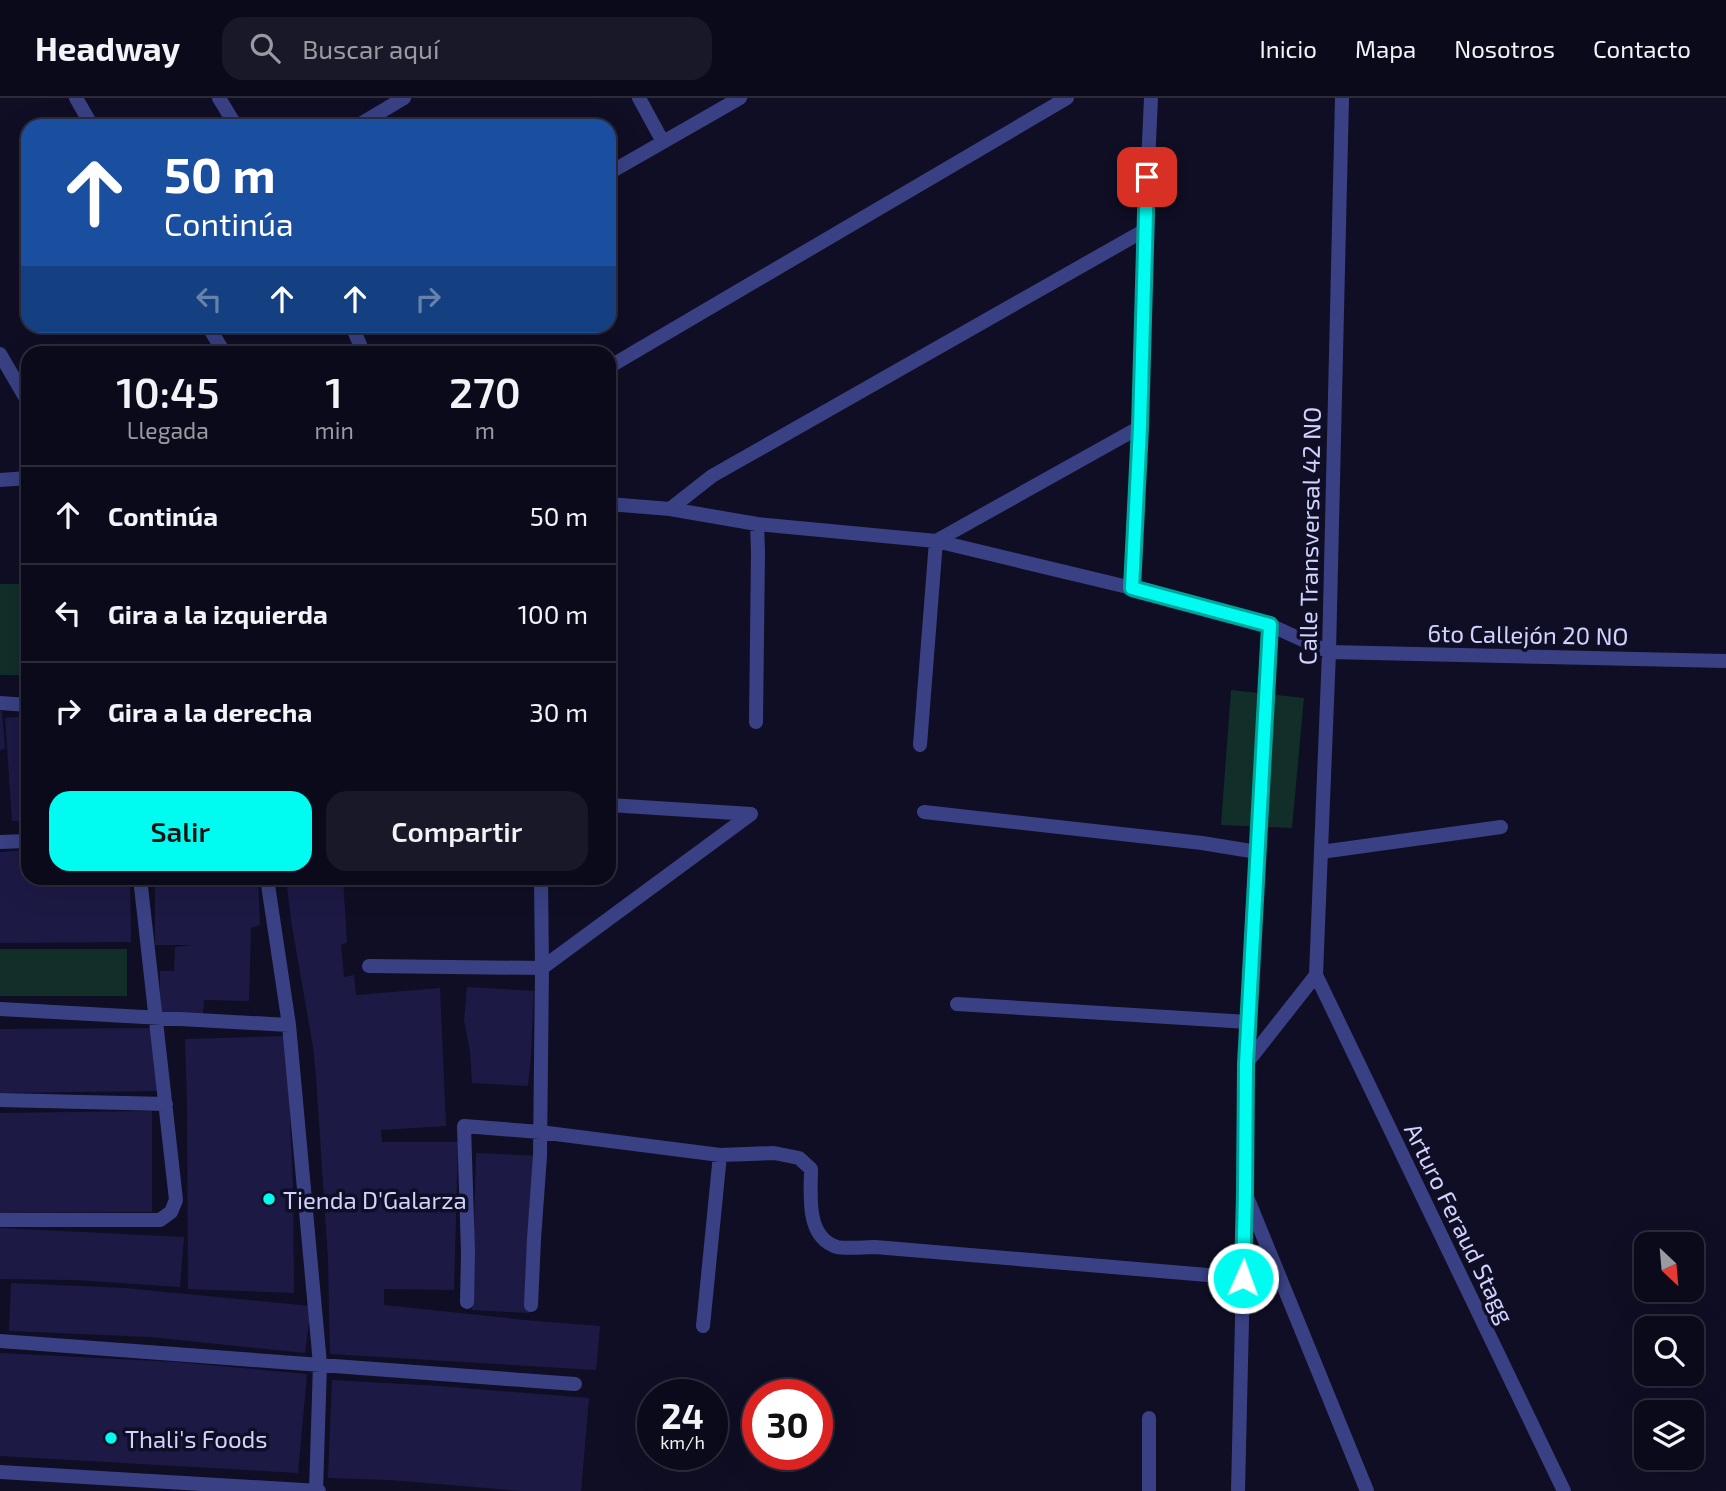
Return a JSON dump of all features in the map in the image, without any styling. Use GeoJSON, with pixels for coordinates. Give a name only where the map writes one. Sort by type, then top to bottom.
{"type":"FeatureCollection","features":[{"type":"Feature","properties":{"kind":"street"},"geometry":{"type":"LineString","coordinates":[[76,98],[88,119]]}},
{"type":"Feature","properties":{"kind":"street"},"geometry":{"type":"LineString","coordinates":[[219,98],[232,119]]}},
{"type":"Feature","properties":{"kind":"street"},"geometry":{"type":"LineString","coordinates":[[369,119],[404,98]]}},
{"type":"Feature","properties":{"kind":"street"},"geometry":{"type":"LineString","coordinates":[[639,98],[663,142]]}},
{"type":"Feature","properties":{"kind":"street"},"geometry":{"type":"LineString","coordinates":[[616,169],[740,98]]}},
{"type":"Feature","properties":{"kind":"street"},"geometry":{"type":"LineString","coordinates":[[616,363],[1067,98]]}},
{"type":"Feature","properties":{"kind":"street"},"geometry":{"type":"LineString","coordinates":[[1132,588],[1151,98]]}},
{"type":"Feature","properties":{"kind":"street","name":"Calle Transversal 42 NO"},"geometry":{"type":"LineString","coordinates":[[1316,975],[1329,652],[1342,98]]}},
{"type":"Feature","properties":{"kind":"street"},"geometry":{"type":"LineString","coordinates":[[670,509],[712,477],[1145,230]]}},
{"type":"Feature","properties":{"kind":"street"},"geometry":{"type":"LineString","coordinates":[[0,354],[21,390]]}},
{"type":"Feature","properties":{"kind":"street"},"geometry":{"type":"LineString","coordinates":[[936,541],[1140,427]]}},
{"type":"Feature","properties":{"kind":"street"},"geometry":{"type":"LineString","coordinates":[[0,480],[21,478]]}},
{"type":"Feature","properties":{"kind":"street"},"geometry":{"type":"LineString","coordinates":[[616,505],[670,509],[757,524],[936,541],[1132,588],[1270,625],[1329,652]]}},
{"type":"Feature","properties":{"kind":"street"},"geometry":{"type":"LineString","coordinates":[[756,722],[757,524]]}},
{"type":"Feature","properties":{"kind":"street"},"geometry":{"type":"LineString","coordinates":[[920,745],[936,541]]}},
{"type":"Feature","properties":{"kind":"street"},"geometry":{"type":"LineString","coordinates":[[1238,1491],[1246,1064],[1270,625]]}},
{"type":"Feature","properties":{"kind":"street","name":"6to Callejón 20 NO"},"geometry":{"type":"LineString","coordinates":[[1329,652],[1726,660]]}},
{"type":"Feature","properties":{"kind":"street"},"geometry":{"type":"LineString","coordinates":[[0,704],[21,705]]}},
{"type":"Feature","properties":{"kind":"street"},"geometry":{"type":"LineString","coordinates":[[369,966],[542,968],[751,814],[616,805]]}},
{"type":"Feature","properties":{"kind":"street"},"geometry":{"type":"LineString","coordinates":[[925,812],[1202,843],[1257,852]]}},
{"type":"Feature","properties":{"kind":"street"},"geometry":{"type":"LineString","coordinates":[[1321,852],[1501,827]]}},
{"type":"Feature","properties":{"kind":"street"},"geometry":{"type":"LineString","coordinates":[[0,842],[21,841]]}},
{"type":"Feature","properties":{"kind":"street"},"geometry":{"type":"LineString","coordinates":[[0,1220],[160,1220],[172,1212],[176,1200],[141,885]]}},
{"type":"Feature","properties":{"kind":"street"},"geometry":{"type":"LineString","coordinates":[[0,1472],[317,1491],[320,1364],[289,1025],[268,885]]}},
{"type":"Feature","properties":{"kind":"street"},"geometry":{"type":"LineString","coordinates":[[531,1304],[540,1132],[541,885]]}},
{"type":"Feature","properties":{"kind":"street"},"geometry":{"type":"LineString","coordinates":[[1246,1064],[1316,975]]}},
{"type":"Feature","properties":{"kind":"street","name":"Arturo Feraud Stagg"},"geometry":{"type":"LineString","coordinates":[[1316,975],[1564,1491]]}},
{"type":"Feature","properties":{"kind":"street"},"geometry":{"type":"LineString","coordinates":[[957,1004],[1248,1022]]}},
{"type":"Feature","properties":{"kind":"street"},"geometry":{"type":"LineString","coordinates":[[0,1009],[289,1025]]}},
{"type":"Feature","properties":{"kind":"street"},"geometry":{"type":"LineString","coordinates":[[0,1100],[166,1104]]}},
{"type":"Feature","properties":{"kind":"street"},"geometry":{"type":"LineString","coordinates":[[467,1302],[464,1126],[540,1132],[720,1155],[774,1153],[799,1158],[811,1169],[812,1216],[816,1226],[821,1237],[837,1247],[876,1247],[1243,1278]]}},
{"type":"Feature","properties":{"kind":"street"},"geometry":{"type":"LineString","coordinates":[[703,1326],[720,1155]]}},
{"type":"Feature","properties":{"kind":"street"},"geometry":{"type":"LineString","coordinates":[[1245,1192],[1367,1491]]}},
{"type":"Feature","properties":{"kind":"street"},"geometry":{"type":"LineString","coordinates":[[0,1341],[575,1384]]}},
{"type":"Feature","properties":{"kind":"street"},"geometry":{"type":"LineString","coordinates":[[1149,1418],[1149,1491]]}},
{"type":"Feature","properties":{"kind":"green space"},"geometry":{"type":"Polygon","coordinates":[[[0,584],[21,584],[21,675],[0,675],[0,584]]]}},
{"type":"Feature","properties":{"kind":"green space"},"geometry":{"type":"Polygon","coordinates":[[[1231,690],[1304,698],[1292,828],[1221,825],[1231,690]]]}},
{"type":"Feature","properties":{"kind":"green space"},"geometry":{"type":"Polygon","coordinates":[[[0,949],[127,949],[127,996],[0,996],[0,949]]]}},
{"type":"Feature","properties":{"kind":"building"},"geometry":{"type":"Polygon","coordinates":[[[0,711],[5,749],[0,750],[0,711]]]}},
{"type":"Feature","properties":{"kind":"building"},"geometry":{"type":"Polygon","coordinates":[[[21,717],[21,820],[12,821],[5,718],[21,717]]]}},
{"type":"Feature","properties":{"kind":"building"},"geometry":{"type":"Polygon","coordinates":[[[21,850],[21,885],[130,885],[131,942],[0,943],[0,852],[21,850]]]}},
{"type":"Feature","properties":{"kind":"building"},"geometry":{"type":"Polygon","coordinates":[[[155,885],[258,885],[260,925],[251,928],[249,1001],[204,1000],[203,1016],[159,1014],[160,971],[174,971],[175,947],[193,945],[155,945],[155,885]]]}},
{"type":"Feature","properties":{"kind":"building"},"geometry":{"type":"Polygon","coordinates":[[[287,885],[343,885],[347,943],[341,944],[344,977],[354,975],[356,995],[440,988],[446,1126],[381,1130],[382,1142],[458,1142],[454,1290],[384,1289],[384,1305],[600,1326],[596,1370],[330,1354],[328,1259],[316,1077],[287,885]]]}},
{"type":"Feature","properties":{"kind":"building"},"geometry":{"type":"Polygon","coordinates":[[[467,987],[534,991],[528,1086],[472,1083],[464,1020],[467,987]]]}},
{"type":"Feature","properties":{"kind":"building"},"geometry":{"type":"Polygon","coordinates":[[[156,1028],[157,1091],[0,1093],[0,1029],[156,1028]]]}},
{"type":"Feature","properties":{"kind":"building"},"geometry":{"type":"Polygon","coordinates":[[[286,1036],[293,1185],[294,1293],[188,1289],[185,1039],[286,1036]]]}},
{"type":"Feature","properties":{"kind":"building"},"geometry":{"type":"Polygon","coordinates":[[[152,1111],[152,1212],[0,1213],[0,1113],[152,1111]]]}},
{"type":"Feature","properties":{"kind":"building"},"geometry":{"type":"Polygon","coordinates":[[[476,1153],[540,1156],[529,1313],[472,1310],[476,1153]]]}},
{"type":"Feature","properties":{"kind":"building"},"geometry":{"type":"Polygon","coordinates":[[[0,1228],[184,1237],[180,1287],[76,1280],[0,1279],[0,1228]]]}},
{"type":"Feature","properties":{"kind":"building"},"geometry":{"type":"Polygon","coordinates":[[[11,1283],[125,1288],[311,1306],[305,1353],[150,1337],[9,1331],[11,1283]]]}},
{"type":"Feature","properties":{"kind":"building"},"geometry":{"type":"Polygon","coordinates":[[[0,1353],[176,1362],[307,1374],[298,1473],[0,1456],[0,1353]]]}},
{"type":"Feature","properties":{"kind":"building"},"geometry":{"type":"Polygon","coordinates":[[[332,1380],[589,1398],[581,1491],[521,1491],[390,1480],[328,1478],[332,1380]]]}},
{"type":"Feature","properties":{"kind":"place","name":"Tienda D'Galarza"},"geometry":{"type":"Point","coordinates":[269,1199]}},
{"type":"Feature","properties":{"kind":"place","name":"Thali's Foods"},"geometry":{"type":"Point","coordinates":[111,1438]}},
{"type":"Feature","properties":{"kind":"route"},"geometry":{"type":"LineString","coordinates":[[1147,177],[1140,427],[1132,588],[1270,625],[1246,1064],[1243,1278]]}}]}
